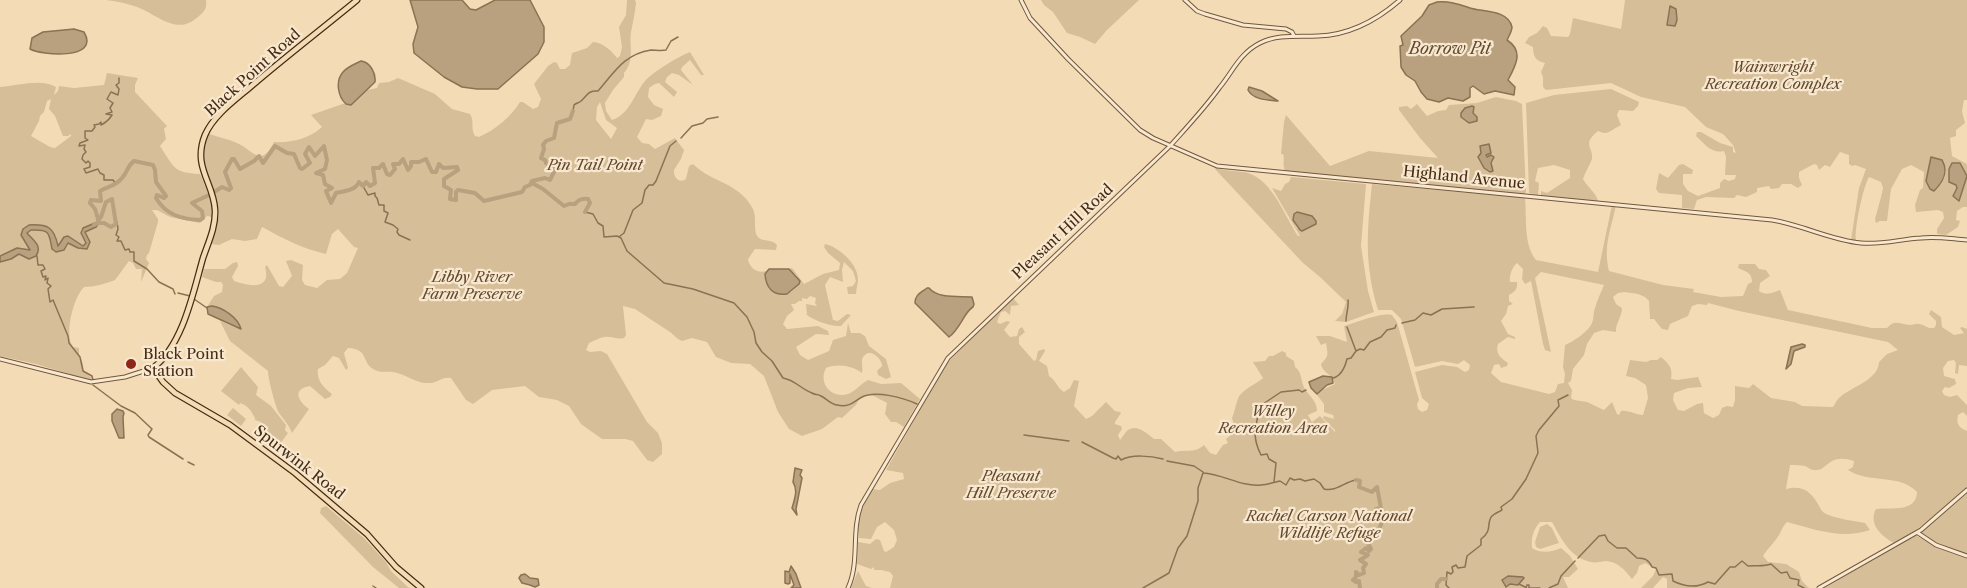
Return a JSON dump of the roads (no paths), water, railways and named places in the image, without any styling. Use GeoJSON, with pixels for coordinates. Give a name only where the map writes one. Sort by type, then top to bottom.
{"type":"FeatureCollection","features":[{"type":"Feature","properties":{"kind":"main road","name":"Black Point Road"},"geometry":{"type":"LineString","coordinates":[[153,368],[170,349],[182,326],[214,225],[214,203],[202,165],[202,149],[206,133],[212,123],[236,99],[357,0]]}},
{"type":"Feature","properties":{"kind":"main road","name":"Spurwink Road"},"geometry":{"type":"LineString","coordinates":[[153,368],[165,384],[176,393],[230,425],[296,473],[367,534],[396,567],[421,588]]}},
{"type":"Feature","properties":{"kind":"street","name":"Highland Avenue"},"geometry":{"type":"LineString","coordinates":[[1021,0],[1030,18],[1140,130],[1208,163],[1226,168],[1772,220],[1857,243],[1878,243],[1925,237],[1967,240]]}},
{"type":"Feature","properties":{"kind":"street"},"geometry":{"type":"LineString","coordinates":[[1185,0],[1197,11],[1210,16],[1243,25],[1280,28],[1291,31],[1294,36]]}},
{"type":"Feature","properties":{"kind":"street","name":"Pleasant Hill Road"},"geometry":{"type":"LineString","coordinates":[[848,588],[854,571],[857,523],[861,505],[888,463],[946,361],[1170,146],[1246,53],[1264,42],[1287,36],[1326,36],[1353,30],[1382,14],[1400,0]]}},
{"type":"Feature","properties":{"kind":"street"},"geometry":{"type":"LineString","coordinates":[[1280,28],[1286,32],[1287,36]]}},
{"type":"Feature","properties":{"kind":"street"},"geometry":{"type":"LineString","coordinates":[[0,359],[78,380],[95,382],[125,378],[153,368]]}},
{"type":"Feature","properties":{"kind":"street"},"geometry":{"type":"LineString","coordinates":[[1819,588],[1917,532],[1967,490]]}},
{"type":"Feature","properties":{"kind":"street"},"geometry":{"type":"LineString","coordinates":[[1917,532],[1936,545],[1967,556]]}},
{"type":"Feature","properties":{"kind":"water"},"geometry":{"type":"Polygon","coordinates":[[[410,0],[462,0],[470,9],[476,10],[495,0],[530,0],[544,27],[544,42],[538,54],[498,89],[462,87],[444,77],[414,53],[413,44],[418,27],[410,0]]]}},
{"type":"Feature","properties":{"kind":"water","name":"Borrow Pit"},"geometry":{"type":"Polygon","coordinates":[[[1437,2],[1450,2],[1494,12],[1509,21],[1512,29],[1507,40],[1517,54],[1516,64],[1508,80],[1515,87],[1514,95],[1495,91],[1484,94],[1473,86],[1470,88],[1470,97],[1463,101],[1448,98],[1439,102],[1427,99],[1415,81],[1406,75],[1401,67],[1400,46],[1403,45],[1401,36],[1422,16],[1429,5],[1437,2]]]}},
{"type":"Feature","properties":{"kind":"water"},"geometry":{"type":"Polygon","coordinates":[[[1670,6],[1676,9],[1675,26],[1667,25],[1670,6]]]}},
{"type":"Feature","properties":{"kind":"water"},"geometry":{"type":"Polygon","coordinates":[[[74,29],[84,32],[87,41],[84,48],[77,52],[56,54],[30,49],[32,38],[43,32],[74,29]]]}},
{"type":"Feature","properties":{"kind":"water"},"geometry":{"type":"Polygon","coordinates":[[[361,61],[372,68],[375,82],[351,105],[346,104],[339,93],[339,80],[345,70],[361,61]]]}},
{"type":"Feature","properties":{"kind":"water"},"geometry":{"type":"Polygon","coordinates":[[[1249,87],[1262,91],[1278,101],[1257,98],[1250,93],[1249,87]]]}},
{"type":"Feature","properties":{"kind":"water"},"geometry":{"type":"Polygon","coordinates":[[[1472,106],[1477,121],[1469,123],[1461,117],[1461,113],[1465,108],[1472,106]]]}},
{"type":"Feature","properties":{"kind":"water"},"geometry":{"type":"Polygon","coordinates":[[[1489,144],[1491,153],[1486,155],[1494,157],[1491,163],[1493,171],[1490,172],[1484,168],[1478,157],[1481,153],[1480,146],[1489,144]]]}},
{"type":"Feature","properties":{"kind":"water"},"geometry":{"type":"Polygon","coordinates":[[[1931,157],[1942,160],[1945,169],[1942,180],[1934,191],[1930,189],[1926,181],[1931,157]]]}},
{"type":"Feature","properties":{"kind":"water"},"geometry":{"type":"Polygon","coordinates":[[[1952,163],[1960,163],[1967,176],[1959,201],[1953,196],[1956,185],[1949,182],[1949,169],[1952,163]]]}},
{"type":"Feature","properties":{"kind":"water"},"geometry":{"type":"Polygon","coordinates":[[[1297,212],[1312,216],[1316,224],[1300,230],[1293,220],[1297,212]]]}},
{"type":"Feature","properties":{"kind":"water"},"geometry":{"type":"Polygon","coordinates":[[[98,224],[96,227],[85,232],[90,242],[87,249],[68,243],[64,250],[56,252],[52,249],[48,233],[42,230],[31,230],[27,233],[38,246],[36,256],[29,259],[19,254],[0,262],[0,256],[17,248],[30,250],[21,235],[23,229],[29,225],[49,228],[58,246],[64,237],[68,236],[83,246],[86,243],[81,233],[83,228],[98,224]]]}},
{"type":"Feature","properties":{"kind":"water"},"geometry":{"type":"Polygon","coordinates":[[[769,269],[789,269],[800,281],[799,284],[787,294],[774,292],[766,279],[765,274],[769,269]]]}},
{"type":"Feature","properties":{"kind":"water"},"geometry":{"type":"Polygon","coordinates":[[[927,288],[943,295],[972,297],[973,307],[949,337],[915,303],[917,296],[927,288]]]}},
{"type":"Feature","properties":{"kind":"water"},"geometry":{"type":"Polygon","coordinates":[[[212,306],[230,314],[241,329],[208,314],[207,307],[212,306]]]}},
{"type":"Feature","properties":{"kind":"water"},"geometry":{"type":"Polygon","coordinates":[[[1802,344],[1805,347],[1794,351],[1791,364],[1786,369],[1791,347],[1802,344]]]}},
{"type":"Feature","properties":{"kind":"water"},"geometry":{"type":"Polygon","coordinates":[[[1323,376],[1332,377],[1333,383],[1317,394],[1309,382],[1323,376]]]}},
{"type":"Feature","properties":{"kind":"water"},"geometry":{"type":"Polygon","coordinates":[[[117,409],[124,413],[124,438],[119,438],[112,421],[112,414],[117,409]]]}},
{"type":"Feature","properties":{"kind":"water"},"geometry":{"type":"Polygon","coordinates":[[[795,468],[802,470],[797,515],[792,508],[796,494],[793,482],[795,468]]]}},
{"type":"Feature","properties":{"kind":"water"},"geometry":{"type":"Polygon","coordinates":[[[791,566],[801,588],[791,588],[794,585],[790,574],[790,583],[785,583],[785,571],[789,572],[791,566]]]}},
{"type":"Feature","properties":{"kind":"water"},"geometry":{"type":"Polygon","coordinates":[[[525,574],[530,578],[538,579],[539,585],[535,587],[522,583],[519,578],[525,574]]]}},
{"type":"Feature","properties":{"kind":"water"},"geometry":{"type":"Polygon","coordinates":[[[1508,576],[1524,578],[1518,585],[1510,584],[1506,587],[1502,580],[1508,576]]]}},
{"type":"Feature","properties":{"kind":"waterway"},"geometry":{"type":"LineString","coordinates":[[573,111],[574,105],[590,92],[598,91],[627,60],[642,52],[666,50],[671,41],[678,37]]}},
{"type":"Feature","properties":{"kind":"waterway"},"geometry":{"type":"LineString","coordinates":[[116,184],[113,180],[104,180],[104,175],[98,169],[86,173],[84,169],[90,167],[90,163],[82,159],[86,152],[85,145],[79,146],[80,143],[88,140],[85,138],[85,131],[92,131],[94,125],[101,122],[101,125],[112,115],[106,114],[112,112],[110,108],[113,103],[107,99],[111,92],[118,95],[119,89],[116,85],[119,83],[119,78]]}},
{"type":"Feature","properties":{"kind":"waterway"},"geometry":{"type":"LineString","coordinates":[[214,192],[222,187],[229,190],[231,188],[225,172],[232,159],[240,169],[259,156],[263,163],[275,146],[294,154],[302,169],[310,163],[305,154],[309,147],[315,156],[324,146],[327,160],[325,169],[316,173],[323,175],[325,184],[332,188],[326,191],[331,203],[336,193],[352,189],[359,182],[363,186],[366,182],[370,186],[375,183],[373,168],[379,168],[383,164],[387,174],[390,175],[395,169],[393,164],[399,164],[403,159],[408,170],[411,162],[426,159],[432,172],[436,172],[439,164],[443,168],[457,167],[458,170],[444,179],[444,186],[451,190],[450,199],[456,200],[458,190],[475,193],[484,201],[522,192],[532,181],[545,178],[550,180],[555,170],[541,158],[543,145],[554,138],[557,123],[570,119],[573,111]]}},
{"type":"Feature","properties":{"kind":"waterway"},"geometry":{"type":"LineString","coordinates":[[681,138],[692,126],[718,117]]}},
{"type":"Feature","properties":{"kind":"waterway"},"geometry":{"type":"LineString","coordinates":[[620,236],[624,233],[633,210],[642,203],[645,190],[656,181],[670,146],[676,141]]}},
{"type":"Feature","properties":{"kind":"waterway"},"geometry":{"type":"LineString","coordinates":[[94,225],[99,222],[95,209],[90,203],[91,200],[101,201],[100,191],[120,181],[134,161],[153,165],[156,182],[166,196],[164,198],[157,195],[156,198],[164,208],[175,215],[200,220],[203,218],[202,211],[192,203],[209,195]]}},
{"type":"Feature","properties":{"kind":"waterway"},"geometry":{"type":"LineString","coordinates":[[532,183],[564,206],[588,199],[590,203],[585,212]]}},
{"type":"Feature","properties":{"kind":"waterway"},"geometry":{"type":"LineString","coordinates":[[363,186],[368,195],[375,193],[379,205],[384,205],[384,211],[388,213],[385,222],[398,229],[399,235],[410,240]]}},
{"type":"Feature","properties":{"kind":"waterway"},"geometry":{"type":"LineString","coordinates":[[98,220],[106,202],[112,199],[116,224],[111,227],[99,223]]}},
{"type":"Feature","properties":{"kind":"waterway"},"geometry":{"type":"LineString","coordinates":[[585,212],[593,214],[598,223],[603,226],[604,237],[621,238],[627,251],[664,283],[693,289],[734,303],[747,317],[756,343],[783,378],[819,395],[830,403],[841,406],[875,394],[898,397],[917,404]]}},
{"type":"Feature","properties":{"kind":"waterway"},"geometry":{"type":"LineString","coordinates":[[117,222],[116,235],[119,237],[117,241],[121,241],[125,250],[129,249],[130,252],[134,252],[134,261],[147,269],[159,282],[173,289],[175,294]]}},
{"type":"Feature","properties":{"kind":"waterway"},"geometry":{"type":"LineString","coordinates":[[37,256],[38,265],[43,265],[45,269],[41,271],[43,277],[46,276],[45,280],[48,278],[47,283],[51,286],[48,289],[50,302],[53,300],[69,343],[80,357],[83,371],[92,376],[93,380]]}},
{"type":"Feature","properties":{"kind":"waterway"},"geometry":{"type":"LineString","coordinates":[[178,293],[190,296]]}},
{"type":"Feature","properties":{"kind":"waterway"},"geometry":{"type":"LineString","coordinates":[[194,299],[207,308]]}},
{"type":"Feature","properties":{"kind":"waterway"},"geometry":{"type":"LineString","coordinates":[[1346,321],[1348,300]]}},
{"type":"Feature","properties":{"kind":"waterway"},"geometry":{"type":"LineString","coordinates":[[1402,323],[1415,320],[1423,313],[1431,315],[1442,309],[1474,307]]}},
{"type":"Feature","properties":{"kind":"waterway"},"geometry":{"type":"LineString","coordinates":[[1333,378],[1340,373],[1347,359],[1351,358],[1356,351],[1364,350],[1370,342],[1381,337],[1387,330],[1395,328],[1396,325]]}},
{"type":"Feature","properties":{"kind":"waterway"},"geometry":{"type":"LineString","coordinates":[[1347,327],[1356,351]]}},
{"type":"Feature","properties":{"kind":"waterway"},"geometry":{"type":"LineString","coordinates":[[93,385],[121,406],[135,413],[152,429],[149,437],[183,459]]}},
{"type":"Feature","properties":{"kind":"waterway"},"geometry":{"type":"LineString","coordinates":[[1274,482],[1276,463],[1269,459],[1267,454],[1261,455],[1256,442],[1255,431],[1260,406],[1281,392],[1306,390]]}},
{"type":"Feature","properties":{"kind":"waterway"},"geometry":{"type":"LineString","coordinates":[[1449,588],[1446,585],[1447,572],[1451,574],[1452,567],[1456,565],[1458,568],[1465,567],[1467,556],[1481,545],[1481,539],[1487,533],[1490,518],[1502,510],[1501,507],[1512,499],[1526,479],[1538,453],[1536,436],[1539,430],[1559,406],[1558,400],[1568,395]]}},
{"type":"Feature","properties":{"kind":"waterway"},"geometry":{"type":"LineString","coordinates":[[1024,435],[1069,441]]}},
{"type":"Feature","properties":{"kind":"waterway"},"geometry":{"type":"LineString","coordinates":[[1082,442],[1116,459],[1118,456],[1121,460],[1136,456],[1163,459]]}},
{"type":"Feature","properties":{"kind":"waterway"},"geometry":{"type":"LineString","coordinates":[[1167,461],[1194,466],[1203,472]]}},
{"type":"Feature","properties":{"kind":"waterway"},"geometry":{"type":"LineString","coordinates":[[188,462],[194,465]]}},
{"type":"Feature","properties":{"kind":"waterway"},"geometry":{"type":"LineString","coordinates":[[1143,588],[1169,573],[1178,548],[1187,536],[1198,501],[1198,488],[1203,473],[1254,485],[1266,485],[1280,481],[1286,485],[1290,478],[1305,481],[1314,479],[1328,490],[1356,480]]}},
{"type":"Feature","properties":{"kind":"waterway"},"geometry":{"type":"LineString","coordinates":[[1356,480],[1360,481],[1359,487],[1372,492],[1377,487],[1381,508],[1376,509],[1385,513],[1376,535],[1366,536],[1366,539],[1371,540],[1368,543],[1371,549],[1369,551],[1366,548],[1361,552],[1368,555],[1360,560],[1366,564],[1363,568],[1364,573],[1359,575],[1356,572],[1353,580],[1359,581],[1360,588]]}},
{"type":"Feature","properties":{"kind":"waterway"},"geometry":{"type":"LineString","coordinates":[[1578,558],[1599,536],[1605,535],[1608,541],[1617,548],[1626,548],[1637,558],[1648,561],[1652,567],[1656,568],[1659,575],[1672,574],[1673,581],[1682,585],[1695,586],[1708,582],[1715,584],[1730,567],[1735,567],[1742,561],[1748,566],[1771,564],[1781,573],[1787,572],[1790,578],[1799,580],[1798,585],[1804,588]]}},
{"type":"Feature","properties":{"kind":"waterway"},"geometry":{"type":"LineString","coordinates":[[1549,588],[1558,584],[1561,576],[1575,561]]}},
{"type":"Feature","properties":{"kind":"waterway"},"geometry":{"type":"LineString","coordinates":[[1437,588],[1441,579],[1446,579]]}},
{"type":"Feature","properties":{"kind":"waterway"},"geometry":{"type":"LineString","coordinates":[[1519,584],[1525,587]]}},
{"type":"Feature","properties":{"kind":"waterway"},"geometry":{"type":"LineString","coordinates":[[1526,588],[1527,585],[1529,588],[1540,588]]}},
{"type":"Feature","properties":{"kind":"place","name":"Black Point Station"},"geometry":{"type":"Point","coordinates":[131,364]}},
{"type":"Feature","properties":{"kind":"park label","name":"Wainwright Recreation Complex"},"geometry":{"type":"Point","coordinates":[1773,76]}},
{"type":"Feature","properties":{"kind":"park label","name":"Pin Tail Point"},"geometry":{"type":"Point","coordinates":[595,166]}},
{"type":"Feature","properties":{"kind":"park label","name":"Libby River Farm Preserve"},"geometry":{"type":"Point","coordinates":[472,286]}},
{"type":"Feature","properties":{"kind":"park label","name":"Willey Recreation Area"},"geometry":{"type":"Point","coordinates":[1273,420]}},
{"type":"Feature","properties":{"kind":"park label","name":"Pleasant Hill Preserve"},"geometry":{"type":"Point","coordinates":[1011,486]}},
{"type":"Feature","properties":{"kind":"park label","name":"Rachel Carson National Wildlife Refuge"},"geometry":{"type":"Point","coordinates":[1329,526]}}]}
